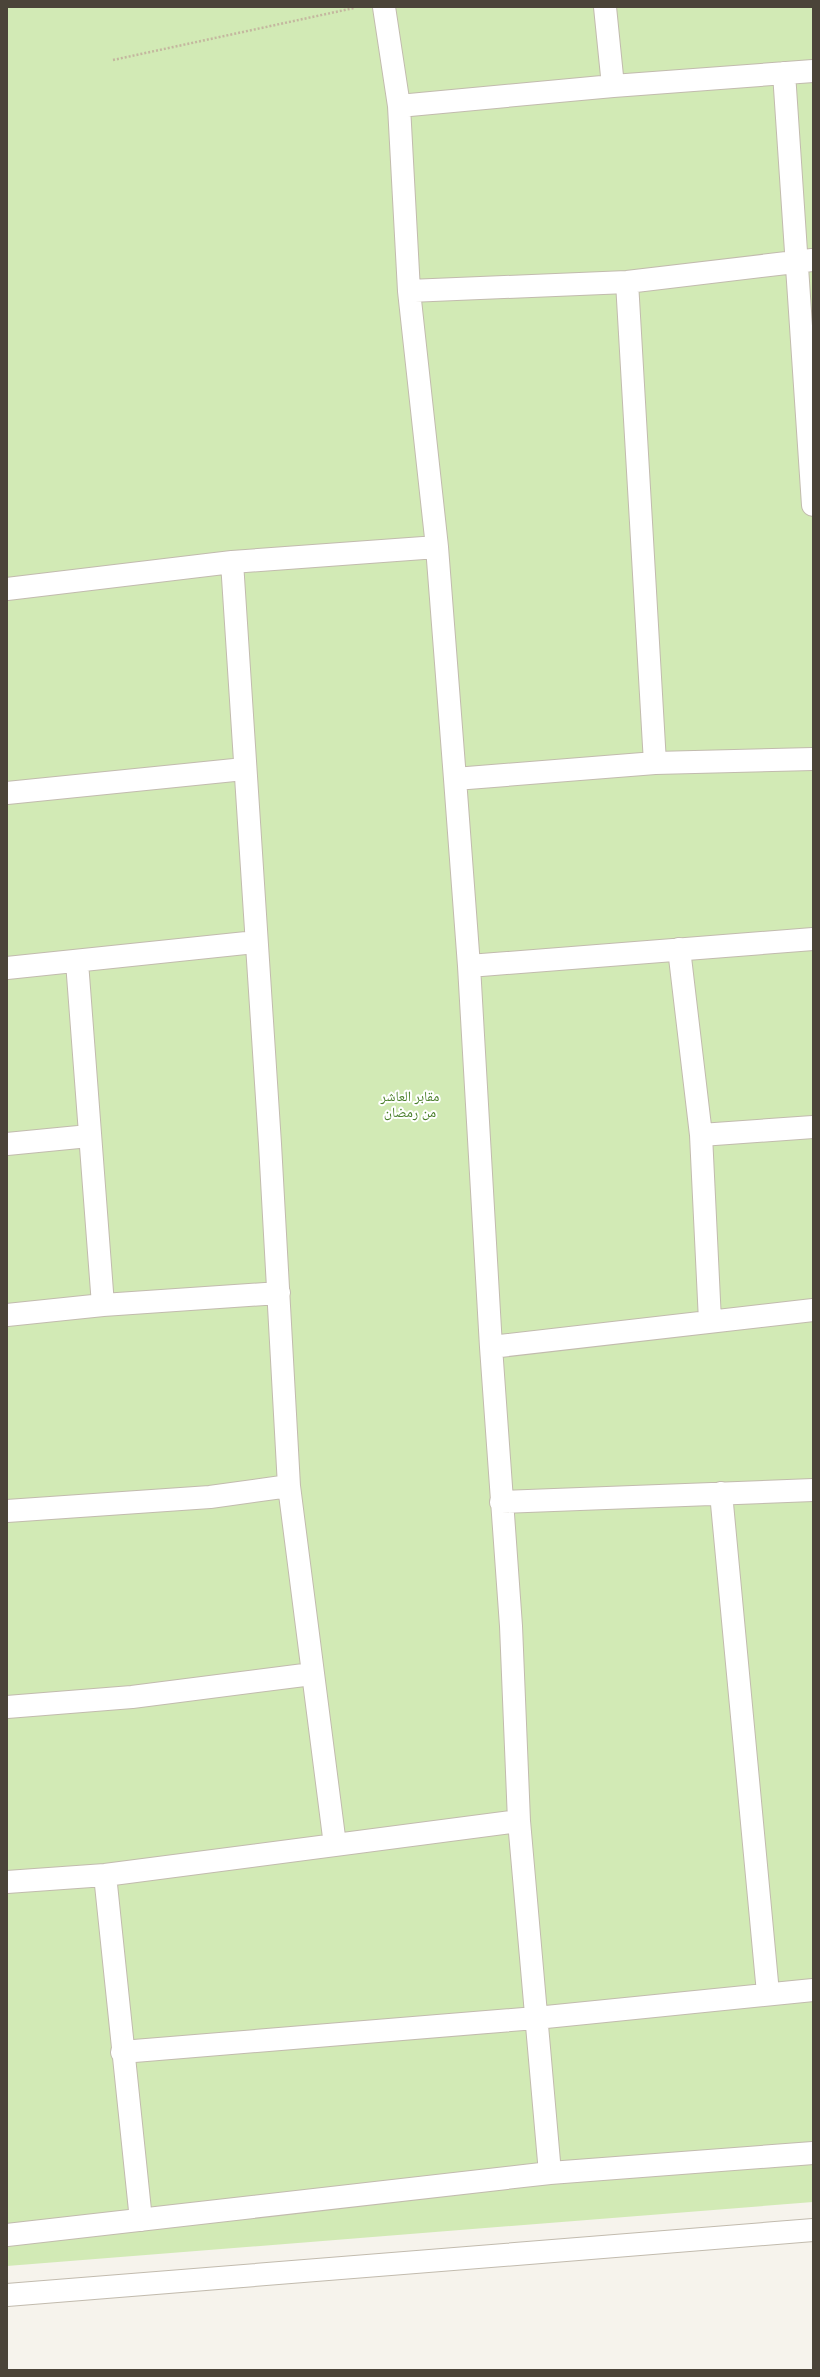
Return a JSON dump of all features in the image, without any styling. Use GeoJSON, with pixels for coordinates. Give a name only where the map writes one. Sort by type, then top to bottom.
{"type":"FeatureCollection","features":[{"type":"Feature","properties":{"kind":"lane"},"geometry":{"type":"LineString","coordinates":[[384,7],[399,106],[409,291],[437,547],[455,779],[469,966],[501,1502],[511,1626],[519,1821],[550,2173]]}},
{"type":"Feature","properties":{"kind":"lane"},"geometry":{"type":"LineString","coordinates":[[605,7],[613,86]]}},
{"type":"Feature","properties":{"kind":"lane"},"geometry":{"type":"LineString","coordinates":[[399,106],[613,86],[813,71]]}},
{"type":"Feature","properties":{"kind":"lane"},"geometry":{"type":"LineString","coordinates":[[784,73],[806,260],[813,505]]}},
{"type":"Feature","properties":{"kind":"lane"},"geometry":{"type":"LineString","coordinates":[[409,291],[627,282],[806,260]]}},
{"type":"Feature","properties":{"kind":"lane"},"geometry":{"type":"LineString","coordinates":[[627,282],[655,763]]}},
{"type":"Feature","properties":{"kind":"lane"},"geometry":{"type":"LineString","coordinates":[[7,589],[232,562],[437,547]]}},
{"type":"Feature","properties":{"kind":"lane"},"geometry":{"type":"LineString","coordinates":[[232,562],[244,769],[279,1293],[289,1486],[335,1845]]}},
{"type":"Feature","properties":{"kind":"lane"},"geometry":{"type":"LineString","coordinates":[[455,779],[655,763],[813,759]]}},
{"type":"Feature","properties":{"kind":"lane"},"geometry":{"type":"LineString","coordinates":[[7,793],[244,769]]}},
{"type":"Feature","properties":{"kind":"lane"},"geometry":{"type":"LineString","coordinates":[[469,966],[813,939]]}},
{"type":"Feature","properties":{"kind":"lane"},"geometry":{"type":"LineString","coordinates":[[7,968],[77,962],[256,942]]}},
{"type":"Feature","properties":{"kind":"lane"},"geometry":{"type":"LineString","coordinates":[[680,949],[701,1135],[710,1321]]}},
{"type":"Feature","properties":{"kind":"lane"},"geometry":{"type":"LineString","coordinates":[[77,962],[103,1305]]}},
{"type":"Feature","properties":{"kind":"lane"},"geometry":{"type":"LineString","coordinates":[[701,1135],[813,1127]]}},
{"type":"Feature","properties":{"kind":"lane"},"geometry":{"type":"LineString","coordinates":[[7,1144],[89,1136]]}},
{"type":"Feature","properties":{"kind":"lane"},"geometry":{"type":"LineString","coordinates":[[7,1315],[103,1305],[279,1293]]}},
{"type":"Feature","properties":{"kind":"lane"},"geometry":{"type":"LineString","coordinates":[[491,1347],[813,1310]]}},
{"type":"Feature","properties":{"kind":"lane"},"geometry":{"type":"LineString","coordinates":[[7,1510],[210,1497],[289,1486]]}},
{"type":"Feature","properties":{"kind":"lane"},"geometry":{"type":"LineString","coordinates":[[501,1502],[813,1490]]}},
{"type":"Feature","properties":{"kind":"lane"},"geometry":{"type":"LineString","coordinates":[[721,1494],[768,1994]]}},
{"type":"Feature","properties":{"kind":"lane"},"geometry":{"type":"LineString","coordinates":[[7,1707],[132,1697],[312,1674]]}},
{"type":"Feature","properties":{"kind":"lane"},"geometry":{"type":"LineString","coordinates":[[7,1882],[105,1875],[519,1821]]}},
{"type":"Feature","properties":{"kind":"lane"},"geometry":{"type":"LineString","coordinates":[[105,1875],[122,2052],[141,2220]]}},
{"type":"Feature","properties":{"kind":"lane"},"geometry":{"type":"LineString","coordinates":[[122,2052],[536,2018],[813,1990]]}},
{"type":"Feature","properties":{"kind":"lane"},"geometry":{"type":"LineString","coordinates":[[7,2235],[550,2173],[813,2153]]}},
{"type":"Feature","properties":{"kind":"lane"},"geometry":{"type":"LineString","coordinates":[[7,2295],[813,2230]]}},
{"type":"Feature","properties":{"kind":"path"},"geometry":{"type":"LineString","coordinates":[[112,60],[359,7]]}},
{"type":"Feature","properties":{"kind":"green space","name":"مقابر العاشر من رمضان"},"geometry":{"type":"Polygon","coordinates":[[[7,7],[813,7],[813,2202],[7,2266],[7,7]]]}}]}
